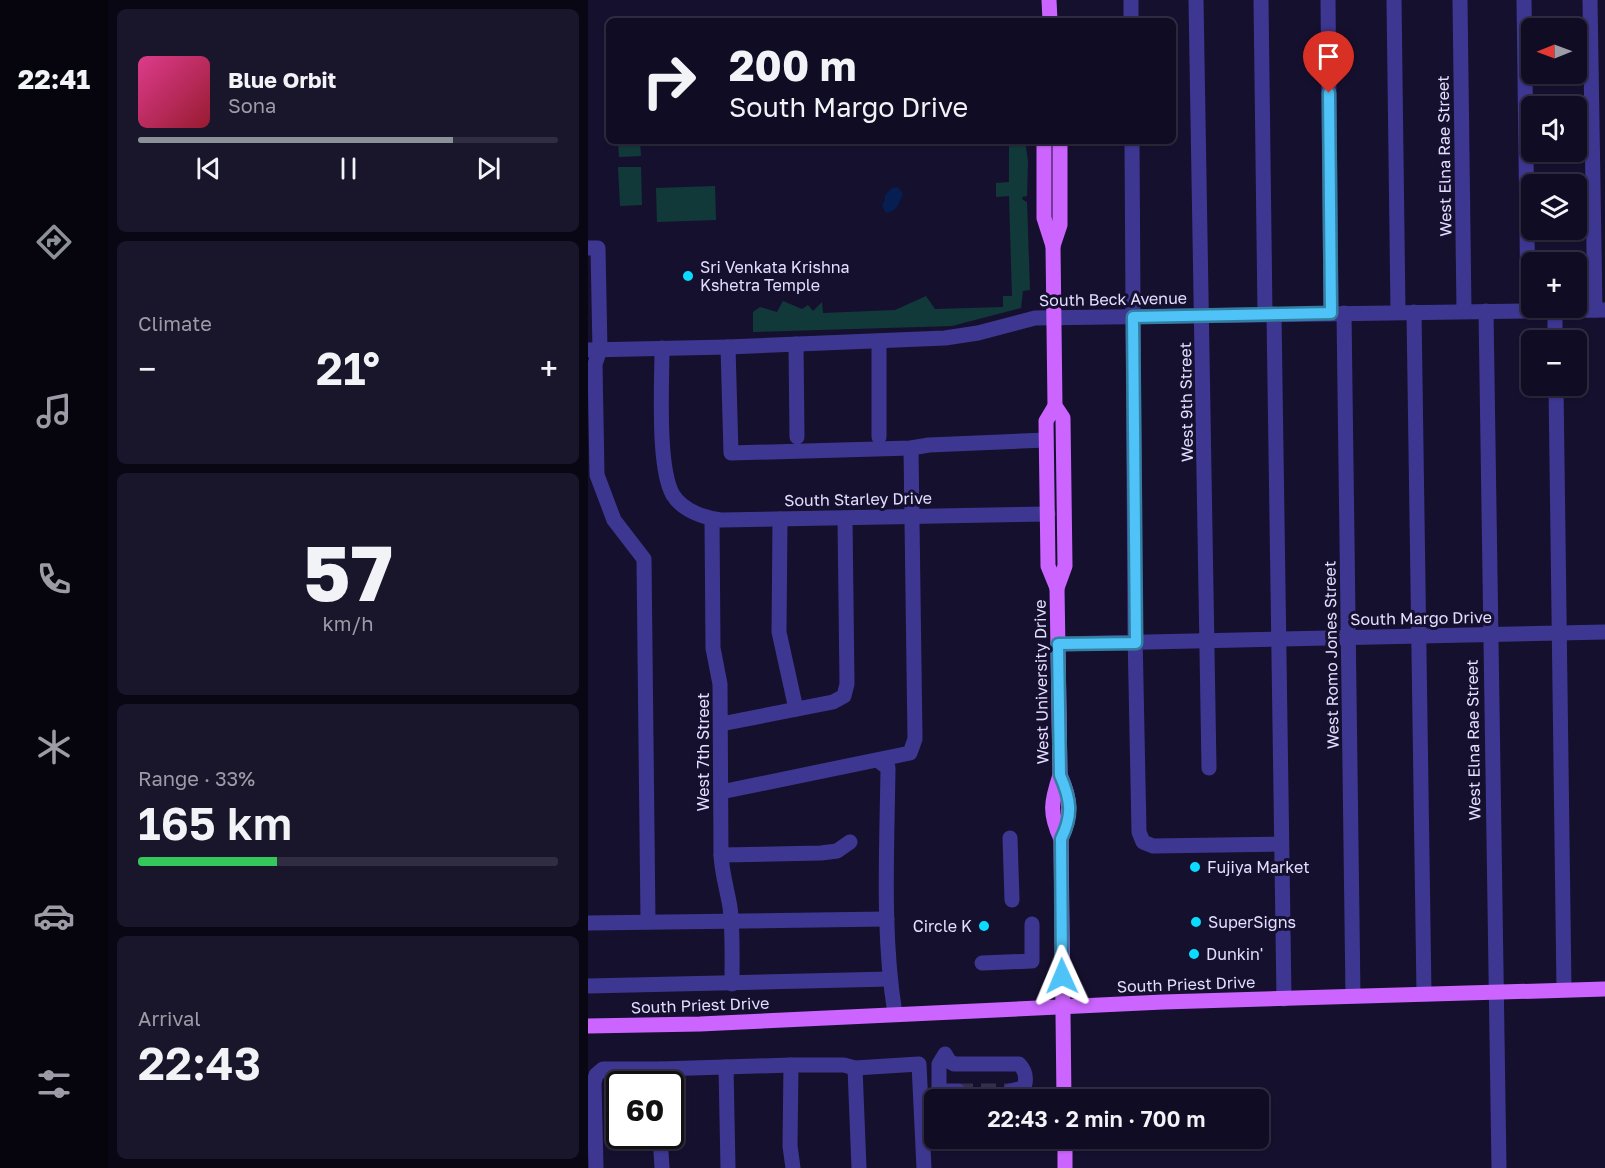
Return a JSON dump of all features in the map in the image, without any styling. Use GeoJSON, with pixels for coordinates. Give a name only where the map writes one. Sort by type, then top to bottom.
{"type":"FeatureCollection","features":[{"type":"Feature","properties":{"kind":"main road"},"geometry":{"type":"LineString","coordinates":[[1049,0],[1050,18]]}},
{"type":"Feature","properties":{"kind":"main road","name":"West University Drive"},"geometry":{"type":"LineString","coordinates":[[1044,144],[1044,218],[1053,246],[1055,406],[1046,421],[1048,566],[1057,588]]}},
{"type":"Feature","properties":{"kind":"main road","name":"West University Drive"},"geometry":{"type":"LineString","coordinates":[[1053,246],[1060,225],[1060,144]]}},
{"type":"Feature","properties":{"kind":"main road","name":"West University Drive"},"geometry":{"type":"LineString","coordinates":[[1055,406],[1063,418],[1065,566],[1057,588],[1060,775],[1053,797],[1053,821],[1061,839],[1064,1089]]}},
{"type":"Feature","properties":{"kind":"main road","name":"South Priest Drive"},"geometry":{"type":"LineString","coordinates":[[588,1026],[700,1024],[1062,1006],[1605,989]]}},
{"type":"Feature","properties":{"kind":"main road"},"geometry":{"type":"LineString","coordinates":[[1065,1149],[1065,1168]]}},
{"type":"Feature","properties":{"kind":"street"},"geometry":{"type":"LineString","coordinates":[[1131,0],[1131,18]]}},
{"type":"Feature","properties":{"kind":"street","name":"West 9th Street"},"geometry":{"type":"LineString","coordinates":[[1196,0],[1209,768]]}},
{"type":"Feature","properties":{"kind":"street"},"geometry":{"type":"LineString","coordinates":[[1261,0],[1278,639],[1284,999]]}},
{"type":"Feature","properties":{"kind":"street","name":"West Romo Jones Street"},"geometry":{"type":"LineString","coordinates":[[1328,0],[1348,638],[1353,996]]}},
{"type":"Feature","properties":{"kind":"street"},"geometry":{"type":"LineString","coordinates":[[1394,0],[1398,312]]}},
{"type":"Feature","properties":{"kind":"street","name":"West Elna Rae Street"},"geometry":{"type":"LineString","coordinates":[[1460,0],[1464,311]]}},
{"type":"Feature","properties":{"kind":"street"},"geometry":{"type":"LineString","coordinates":[[1524,0],[1527,252]]}},
{"type":"Feature","properties":{"kind":"street"},"geometry":{"type":"LineString","coordinates":[[1590,0],[1600,310]]}},
{"type":"Feature","properties":{"kind":"street"},"geometry":{"type":"LineString","coordinates":[[1132,144],[1139,832],[1143,842],[1153,846],[1280,844]]}},
{"type":"Feature","properties":{"kind":"street"},"geometry":{"type":"LineString","coordinates":[[588,248],[598,248],[594,350],[597,475],[615,520],[644,559],[648,922]]}},
{"type":"Feature","properties":{"kind":"street","name":"South Beck Avenue"},"geometry":{"type":"LineString","coordinates":[[594,350],[728,347],[956,336],[978,333],[1025,320],[1054,318],[1521,310]]}},
{"type":"Feature","properties":{"kind":"street","name":"West Elna Rae Street"},"geometry":{"type":"LineString","coordinates":[[1486,311],[1499,1168]]}},
{"type":"Feature","properties":{"kind":"street"},"geometry":{"type":"LineString","coordinates":[[1414,312],[1424,994]]}},
{"type":"Feature","properties":{"kind":"street"},"geometry":{"type":"LineString","coordinates":[[879,341],[879,437]]}},
{"type":"Feature","properties":{"kind":"street"},"geometry":{"type":"LineString","coordinates":[[796,344],[798,437]]}},
{"type":"Feature","properties":{"kind":"street"},"geometry":{"type":"LineString","coordinates":[[728,347],[731,453],[910,448],[929,445],[1046,440]]}},
{"type":"Feature","properties":{"kind":"street","name":"South Starley Drive"},"geometry":{"type":"LineString","coordinates":[[662,348],[665,472],[675,497],[691,510],[712,519],[845,519],[1048,514]]}},
{"type":"Feature","properties":{"kind":"street"},"geometry":{"type":"LineString","coordinates":[[1556,396],[1564,990]]}},
{"type":"Feature","properties":{"kind":"street"},"geometry":{"type":"LineString","coordinates":[[721,792],[910,753],[915,738],[910,448]]}},
{"type":"Feature","properties":{"kind":"street","name":"West 7th Street"},"geometry":{"type":"LineString","coordinates":[[712,519],[712,648],[720,684],[721,855],[723,878],[730,905],[732,984]]}},
{"type":"Feature","properties":{"kind":"street"},"geometry":{"type":"LineString","coordinates":[[780,519],[779,632],[796,709]]}},
{"type":"Feature","properties":{"kind":"street"},"geometry":{"type":"LineString","coordinates":[[721,724],[833,702],[844,696],[847,684],[845,519]]}},
{"type":"Feature","properties":{"kind":"street","name":"South Margo Drive"},"geometry":{"type":"LineString","coordinates":[[1058,644],[1605,632]]}},
{"type":"Feature","properties":{"kind":"street"},"geometry":{"type":"LineString","coordinates":[[879,761],[888,768],[887,919],[890,979],[895,1014]]}},
{"type":"Feature","properties":{"kind":"street"},"geometry":{"type":"LineString","coordinates":[[1010,838],[1012,900]]}},
{"type":"Feature","properties":{"kind":"street"},"geometry":{"type":"LineString","coordinates":[[721,855],[821,853],[837,851],[850,842]]}},
{"type":"Feature","properties":{"kind":"street"},"geometry":{"type":"LineString","coordinates":[[588,923],[887,919]]}},
{"type":"Feature","properties":{"kind":"street"},"geometry":{"type":"LineString","coordinates":[[982,963],[1032,962],[1032,924]]}},
{"type":"Feature","properties":{"kind":"street","name":"South Priest Drive"},"geometry":{"type":"LineString","coordinates":[[588,986],[890,979]]}},
{"type":"Feature","properties":{"kind":"street"},"geometry":{"type":"LineString","coordinates":[[940,1089],[939,1064],[945,1054],[954,1064],[1019,1064],[1025,1072],[1024,1088],[1019,1089]]}},
{"type":"Feature","properties":{"kind":"street"},"geometry":{"type":"LineString","coordinates":[[684,1073],[726,1067],[844,1065],[855,1068],[919,1064],[924,1168]]}},
{"type":"Feature","properties":{"kind":"street"},"geometry":{"type":"LineString","coordinates":[[791,1065],[790,1146],[793,1168]]}},
{"type":"Feature","properties":{"kind":"street"},"geometry":{"type":"LineString","coordinates":[[726,1067],[728,1168]]}},
{"type":"Feature","properties":{"kind":"street"},"geometry":{"type":"LineString","coordinates":[[855,1068],[859,1168]]}},
{"type":"Feature","properties":{"kind":"street"},"geometry":{"type":"LineString","coordinates":[[593,1164],[596,1075],[603,1069],[618,1071]]}},
{"type":"Feature","properties":{"kind":"street"},"geometry":{"type":"LineString","coordinates":[[661,1149],[662,1168]]}},
{"type":"Feature","properties":{"kind":"green space"},"geometry":{"type":"Polygon","coordinates":[[[618,144],[640,144],[641,156],[619,157],[618,144]]]}},
{"type":"Feature","properties":{"kind":"green space"},"geometry":{"type":"Polygon","coordinates":[[[1009,144],[1025,144],[1028,161],[1027,196],[1022,197],[1027,202],[1030,290],[1023,291],[1021,308],[952,326],[753,332],[753,312],[760,307],[777,312],[783,301],[802,309],[808,305],[813,311],[822,302],[823,313],[895,310],[926,296],[935,309],[1003,307],[1003,296],[1012,296],[1009,196],[996,197],[996,183],[1009,182],[1009,144]]]}},
{"type":"Feature","properties":{"kind":"green space"},"geometry":{"type":"Polygon","coordinates":[[[618,167],[641,167],[642,205],[620,206],[618,167]]]}},
{"type":"Feature","properties":{"kind":"green space"},"geometry":{"type":"Polygon","coordinates":[[[715,186],[716,220],[657,222],[656,188],[715,186]]]}},
{"type":"Feature","properties":{"kind":"water"},"geometry":{"type":"Polygon","coordinates":[[[898,187],[903,194],[899,204],[893,211],[886,213],[882,206],[885,195],[892,188],[898,187]]]}},
{"type":"Feature","properties":{"kind":"place","name":"Sri Venkata Krishna Kshetra Temple"},"geometry":{"type":"Point","coordinates":[688,276]}},
{"type":"Feature","properties":{"kind":"place","name":"Fujiya Market"},"geometry":{"type":"Point","coordinates":[1195,867]}},
{"type":"Feature","properties":{"kind":"place","name":"SuperSigns"},"geometry":{"type":"Point","coordinates":[1196,922]}},
{"type":"Feature","properties":{"kind":"place","name":"Circle K"},"geometry":{"type":"Point","coordinates":[984,926]}},
{"type":"Feature","properties":{"kind":"place","name":"Dunkin'"},"geometry":{"type":"Point","coordinates":[1194,954]}},
{"type":"Feature","properties":{"kind":"route"},"geometry":{"type":"LineString","coordinates":[[1062,976],[1061,839],[1069,823],[1068,793],[1060,775],[1058,644],[1136,643],[1133,317],[1331,313],[1329,93]]}}]}
